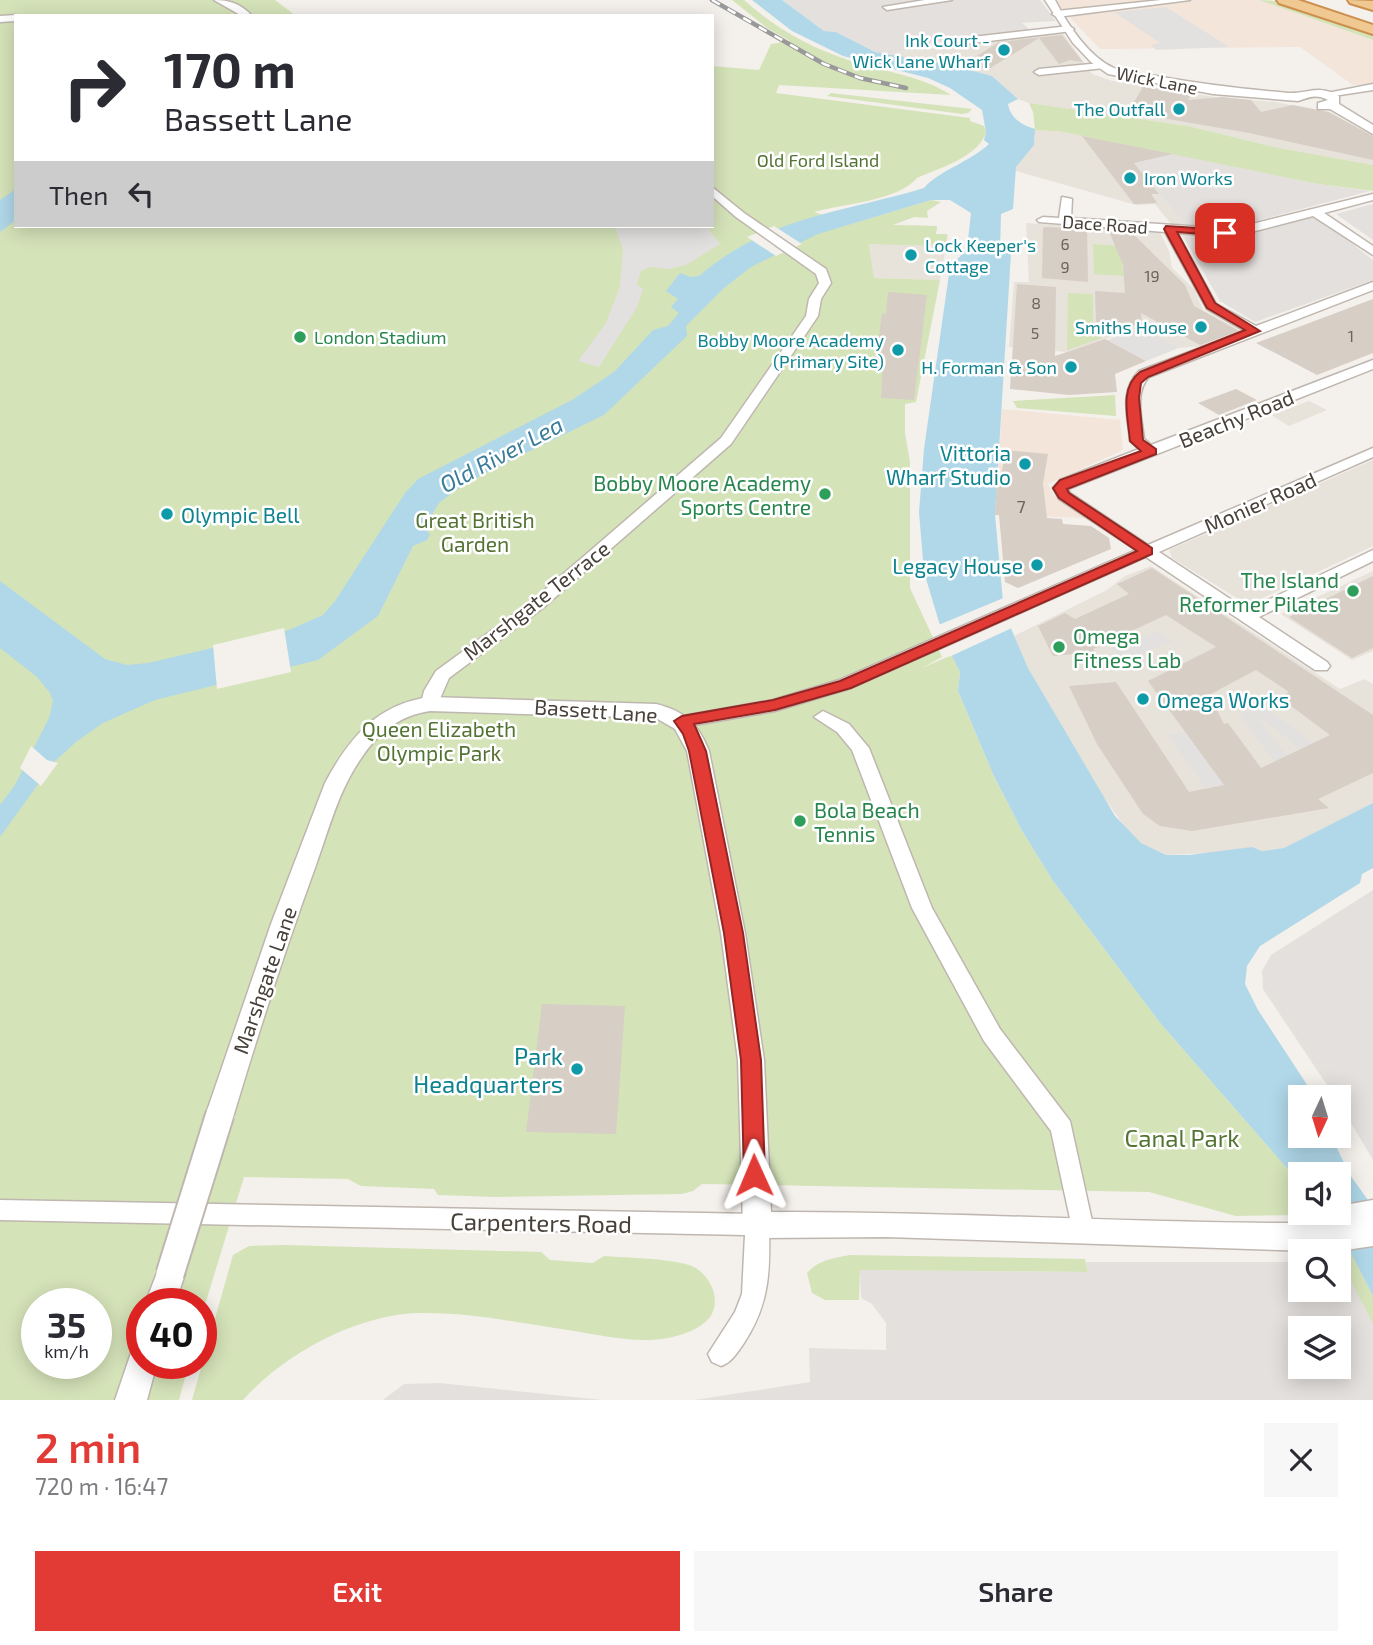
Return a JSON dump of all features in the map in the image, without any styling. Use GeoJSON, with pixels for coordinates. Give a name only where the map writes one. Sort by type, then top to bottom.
{"type":"FeatureCollection","features":[{"type":"Feature","properties":{"kind":"highway"},"geometry":{"type":"LineString","coordinates":[[1283,0],[1373,30]]}},
{"type":"Feature","properties":{"kind":"highway"},"geometry":{"type":"LineString","coordinates":[[1308,0],[1373,24]]}},
{"type":"Feature","properties":{"kind":"highway"},"geometry":{"type":"LineString","coordinates":[[1349,1],[1373,6]]}},
{"type":"Feature","properties":{"kind":"highway"},"geometry":{"type":"LineString","coordinates":[[1349,1],[1373,13]]}},
{"type":"Feature","properties":{"kind":"street"},"geometry":{"type":"LineString","coordinates":[[218,0],[237,7],[246,14]]}},
{"type":"Feature","properties":{"kind":"street"},"geometry":{"type":"LineString","coordinates":[[887,7],[948,0]]}},
{"type":"Feature","properties":{"kind":"street","name":"Wick Lane"},"geometry":{"type":"LineString","coordinates":[[1050,0],[1057,14],[1101,66],[1122,75],[1225,92],[1298,97],[1313,105],[1329,99],[1373,130]]}},
{"type":"Feature","properties":{"kind":"street"},"geometry":{"type":"LineString","coordinates":[[1057,14],[1185,0]]}},
{"type":"Feature","properties":{"kind":"street"},"geometry":{"type":"LineString","coordinates":[[964,41],[1069,29]]}},
{"type":"Feature","properties":{"kind":"street"},"geometry":{"type":"LineString","coordinates":[[1038,72],[1101,66]]}},
{"type":"Feature","properties":{"kind":"street"},"geometry":{"type":"LineString","coordinates":[[1329,99],[1373,87]]}},
{"type":"Feature","properties":{"kind":"street","name":"Marshgate Terrace"},"geometry":{"type":"LineString","coordinates":[[430,704],[433,691],[442,675],[547,597],[726,441],[812,316],[815,299],[825,283],[822,272],[756,226],[714,192]]}},
{"type":"Feature","properties":{"kind":"street","name":"Dace Road"},"geometry":{"type":"LineString","coordinates":[[1043,220],[1232,233],[1373,197]]}},
{"type":"Feature","properties":{"kind":"street"},"geometry":{"type":"LineString","coordinates":[[1065,222],[1066,199]]}},
{"type":"Feature","properties":{"kind":"street"},"geometry":{"type":"LineString","coordinates":[[1314,211],[1373,251]]}},
{"type":"Feature","properties":{"kind":"street"},"geometry":{"type":"LineString","coordinates":[[1170,229],[1211,306],[1255,331]]}},
{"type":"Feature","properties":{"kind":"street"},"geometry":{"type":"LineString","coordinates":[[1151,452],[1137,441],[1133,398],[1135,382],[1144,374],[1373,286]]}},
{"type":"Feature","properties":{"kind":"street","name":"Beachy Road"},"geometry":{"type":"LineString","coordinates":[[1147,551],[1064,496],[1060,488],[1065,483],[1373,364]]}},
{"type":"Feature","properties":{"kind":"street","name":"Monier Road"},"geometry":{"type":"LineString","coordinates":[[1147,551],[1373,452]]}},
{"type":"Feature","properties":{"kind":"street"},"geometry":{"type":"LineString","coordinates":[[1147,551],[1321,666]]}},
{"type":"Feature","properties":{"kind":"street","name":"Bassett Lane"},"geometry":{"type":"LineString","coordinates":[[430,704],[642,710],[664,713],[682,721],[812,696],[921,652],[1147,551]]}},
{"type":"Feature","properties":{"kind":"street"},"geometry":{"type":"LineString","coordinates":[[1246,617],[1373,555]]}},
{"type":"Feature","properties":{"kind":"street","name":"Marshgate Lane"},"geometry":{"type":"LineString","coordinates":[[165,1288],[278,935],[336,782],[358,747],[377,726],[400,710],[430,704]]}},
{"type":"Feature","properties":{"kind":"street"},"geometry":{"type":"LineString","coordinates":[[823,717],[843,728],[860,748],[922,908],[992,1035],[1062,1128],[1082,1230]]}},
{"type":"Feature","properties":{"kind":"street"},"geometry":{"type":"LineString","coordinates":[[682,721],[691,733],[698,751],[742,988],[753,1080],[758,1283],[745,1323],[721,1354]]}},
{"type":"Feature","properties":{"kind":"street","name":"Carpenters Road"},"geometry":{"type":"LineString","coordinates":[[0,1210],[614,1224],[886,1224],[1188,1236],[1311,1234]]}},
{"type":"Feature","properties":{"kind":"street"},"geometry":{"type":"LineString","coordinates":[[1311,1234],[1373,1212]]}},
{"type":"Feature","properties":{"kind":"street"},"geometry":{"type":"LineString","coordinates":[[1311,1234],[1373,1233]]}},
{"type":"Feature","properties":{"kind":"street"},"geometry":{"type":"LineString","coordinates":[[131,1400],[137,1379]]}},
{"type":"Feature","properties":{"kind":"shaded area"},"geometry":{"type":"Polygon","coordinates":[[[782,0],[1040,0],[1056,21],[1022,23],[1030,30],[949,38],[951,41],[919,45],[923,49],[885,54],[875,52],[836,32],[824,31],[782,0]]]}},
{"type":"Feature","properties":{"kind":"shaded area"},"geometry":{"type":"Polygon","coordinates":[[[1058,0],[1259,0],[1373,40],[1373,84],[1353,85],[1300,47],[1100,49],[1058,5],[1058,0]]]}},
{"type":"Feature","properties":{"kind":"shaded area"},"geometry":{"type":"Polygon","coordinates":[[[1166,7],[1229,47],[1156,50],[1151,45],[1160,43],[1114,12],[1166,7]]]}},
{"type":"Feature","properties":{"kind":"shaded area"},"geometry":{"type":"Polygon","coordinates":[[[1062,32],[1092,74],[1112,81],[1215,97],[1276,102],[1333,114],[1373,140],[1373,165],[1274,147],[1188,126],[1029,103],[1018,99],[992,76],[951,65],[885,54],[1062,32]]]}},
{"type":"Feature","properties":{"kind":"shaded area"},"geometry":{"type":"Polygon","coordinates":[[[1035,130],[1063,132],[1173,154],[1134,163],[1185,225],[1171,224],[1155,204],[1136,205],[1016,171],[1016,167],[1034,145],[1035,130]]]}},
{"type":"Feature","properties":{"kind":"shaded area"},"geometry":{"type":"Polygon","coordinates":[[[1173,154],[1318,184],[1370,191],[1229,228],[1185,225],[1134,163],[1173,154]]]}},
{"type":"Feature","properties":{"kind":"shaded area"},"geometry":{"type":"Polygon","coordinates":[[[1373,204],[1373,240],[1336,214],[1365,206],[1373,204]]]}},
{"type":"Feature","properties":{"kind":"shaded area"},"geometry":{"type":"Polygon","coordinates":[[[1317,216],[1373,260],[1373,280],[1255,322],[1220,301],[1181,233],[1238,236],[1317,216]]]}},
{"type":"Feature","properties":{"kind":"shaded area"},"geometry":{"type":"Polygon","coordinates":[[[1026,223],[1160,232],[1169,251],[1172,268],[1194,289],[1203,310],[1241,331],[1201,346],[1179,348],[1142,327],[1066,352],[1009,347],[1014,282],[1029,282],[1026,223]]]}},
{"type":"Feature","properties":{"kind":"shaded area"},"geometry":{"type":"Polygon","coordinates":[[[879,225],[937,226],[936,234],[948,235],[940,280],[874,278],[868,237],[879,225]]]}},
{"type":"Feature","properties":{"kind":"shaded area"},"geometry":{"type":"Polygon","coordinates":[[[616,228],[708,228],[720,244],[686,265],[668,269],[650,267],[641,271],[637,285],[643,289],[637,307],[599,367],[578,361],[606,323],[620,286],[623,250],[616,228]]]}},
{"type":"Feature","properties":{"kind":"shaded area"},"geometry":{"type":"Polygon","coordinates":[[[1142,327],[1179,348],[1146,361],[1107,340],[1142,327]]]}},
{"type":"Feature","properties":{"kind":"shaded area"},"geometry":{"type":"Polygon","coordinates":[[[1309,401],[1327,410],[1289,426],[1271,415],[1309,401]]]}},
{"type":"Feature","properties":{"kind":"shaded area"},"geometry":{"type":"Polygon","coordinates":[[[1002,409],[1120,420],[1123,450],[1048,484],[1054,496],[1087,518],[995,515],[1002,409]]]}},
{"type":"Feature","properties":{"kind":"shaded area"},"geometry":{"type":"Polygon","coordinates":[[[1373,460],[1373,546],[1248,605],[1172,558],[1169,550],[1373,460]]]}},
{"type":"Feature","properties":{"kind":"shaded area"},"geometry":{"type":"Polygon","coordinates":[[[1151,566],[1340,689],[1365,679],[1373,684],[1373,803],[1284,848],[1262,851],[1252,847],[1228,852],[1166,855],[1141,843],[1130,834],[1088,775],[1028,668],[1014,636],[1107,590],[1125,576],[1151,566]]]}},
{"type":"Feature","properties":{"kind":"shaded area"},"geometry":{"type":"Polygon","coordinates":[[[1373,571],[1373,651],[1352,660],[1281,614],[1373,571]]]}},
{"type":"Feature","properties":{"kind":"shaded area"},"geometry":{"type":"Polygon","coordinates":[[[1159,631],[1173,641],[1126,660],[1110,649],[1159,631]]]}},
{"type":"Feature","properties":{"kind":"shaded area"},"geometry":{"type":"Polygon","coordinates":[[[1264,706],[1313,743],[1301,749],[1255,714],[1287,756],[1275,762],[1239,715],[1264,706]]]}},
{"type":"Feature","properties":{"kind":"shaded area"},"geometry":{"type":"Polygon","coordinates":[[[1186,732],[1224,785],[1206,788],[1168,735],[1186,732]]]}},
{"type":"Feature","properties":{"kind":"shaded area"},"geometry":{"type":"Polygon","coordinates":[[[1373,890],[1373,1160],[1351,1123],[1351,1085],[1327,1085],[1263,989],[1262,971],[1271,955],[1373,890]]]}},
{"type":"Feature","properties":{"kind":"shaded area"},"geometry":{"type":"Polygon","coordinates":[[[1086,1262],[1288,1262],[1288,1302],[1351,1302],[1351,1279],[1373,1324],[1373,1400],[694,1400],[810,1382],[809,1348],[886,1350],[886,1323],[872,1304],[861,1298],[860,1270],[1088,1272],[1086,1262]]]}},
{"type":"Feature","properties":{"kind":"shaded area"},"geometry":{"type":"Polygon","coordinates":[[[439,1383],[603,1400],[383,1400],[404,1384],[439,1383]]]}},
{"type":"Feature","properties":{"kind":"green space","name":"Queen Elizabeth Olympic Park"},"geometry":{"type":"Polygon","coordinates":[[[0,0],[275,0],[293,14],[14,14],[14,228],[714,228],[714,66],[759,70],[771,44],[790,41],[767,28],[732,0],[744,0],[780,28],[820,49],[861,64],[914,78],[951,95],[779,85],[776,93],[970,118],[970,121],[984,126],[986,132],[982,141],[967,155],[917,178],[897,192],[869,201],[814,212],[850,224],[931,200],[941,202],[927,211],[928,218],[914,217],[893,225],[937,226],[936,234],[947,234],[946,246],[869,244],[874,278],[940,280],[916,402],[905,404],[905,433],[910,462],[910,588],[942,657],[922,668],[952,655],[960,672],[958,691],[993,774],[1021,829],[1053,881],[1161,1024],[1288,1169],[1288,1215],[1236,1216],[1149,1192],[702,1184],[693,1191],[682,1194],[495,1197],[438,1195],[434,1189],[361,1186],[348,1179],[244,1177],[210,1288],[126,1288],[126,1379],[185,1379],[179,1400],[0,1400],[0,0]]]}},
{"type":"Feature","properties":{"kind":"green space"},"geometry":{"type":"Polygon","coordinates":[[[1259,0],[1288,3],[1317,12],[1373,32],[1373,40],[1259,0]]]}},
{"type":"Feature","properties":{"kind":"green space"},"geometry":{"type":"Polygon","coordinates":[[[831,93],[972,109],[962,114],[827,96],[831,93]]]}},
{"type":"Feature","properties":{"kind":"green space"},"geometry":{"type":"Polygon","coordinates":[[[1029,103],[1188,126],[1274,147],[1373,165],[1373,191],[1318,184],[1063,132],[1035,130],[1029,103]]]}},
{"type":"Feature","properties":{"kind":"green space"},"geometry":{"type":"Polygon","coordinates":[[[1093,244],[1119,246],[1124,276],[1094,274],[1093,244]]]}},
{"type":"Feature","properties":{"kind":"green space"},"geometry":{"type":"Polygon","coordinates":[[[1068,293],[1093,294],[1093,332],[1102,338],[1067,350],[1068,293]]]}},
{"type":"Feature","properties":{"kind":"green space"},"geometry":{"type":"Polygon","coordinates":[[[1115,395],[1116,416],[1017,408],[1013,401],[1115,395]]]}},
{"type":"Feature","properties":{"kind":"green space","name":"Queen Elizabeth Olympic Park"},"geometry":{"type":"Polygon","coordinates":[[[1304,1225],[1332,1225],[1341,1239],[1320,1239],[1304,1225]]]}},
{"type":"Feature","properties":{"kind":"green space"},"geometry":{"type":"Polygon","coordinates":[[[249,1246],[541,1252],[550,1260],[593,1263],[604,1256],[669,1261],[689,1265],[702,1273],[712,1286],[714,1310],[702,1325],[691,1331],[656,1340],[618,1338],[457,1314],[396,1315],[347,1329],[323,1340],[279,1367],[243,1400],[192,1400],[198,1379],[217,1379],[217,1312],[233,1255],[249,1246]]]}},
{"type":"Feature","properties":{"kind":"green space","name":"Queen Elizabeth Olympic Park"},"geometry":{"type":"Polygon","coordinates":[[[1351,1254],[1373,1296],[1373,1324],[1351,1281],[1351,1254]]]}},
{"type":"Feature","properties":{"kind":"green space"},"geometry":{"type":"Polygon","coordinates":[[[850,1255],[1085,1259],[1088,1272],[860,1270],[859,1300],[825,1300],[812,1293],[807,1273],[811,1269],[827,1260],[850,1255]]]}},
{"type":"Feature","properties":{"kind":"water","name":"Old River Lea"},"geometry":{"type":"Polygon","coordinates":[[[752,0],[782,0],[824,31],[836,32],[875,52],[951,65],[992,76],[1018,99],[1008,104],[1014,117],[1035,129],[1034,145],[1016,167],[1013,209],[1001,214],[1000,250],[1011,253],[995,515],[1004,612],[1028,668],[1115,816],[1141,843],[1166,855],[1189,855],[1252,847],[1262,851],[1284,848],[1373,803],[1373,868],[1362,874],[1360,883],[1260,946],[1247,966],[1245,984],[1258,1010],[1307,1085],[1288,1085],[1288,1148],[1337,1148],[1344,1162],[1288,1162],[1288,1169],[1161,1024],[1053,881],[1021,829],[993,774],[958,691],[960,672],[945,642],[924,572],[919,512],[924,449],[950,267],[967,249],[971,213],[950,200],[931,200],[818,234],[751,267],[724,288],[686,326],[687,336],[604,415],[481,475],[439,503],[424,528],[430,534],[427,540],[413,546],[378,616],[318,660],[155,700],[103,723],[54,762],[0,837],[0,805],[15,785],[49,718],[53,701],[37,677],[0,648],[0,581],[105,659],[127,665],[148,663],[289,630],[323,615],[335,601],[405,493],[418,479],[572,400],[614,372],[653,330],[668,326],[679,313],[671,307],[678,299],[666,291],[680,273],[691,277],[699,276],[725,256],[779,228],[924,188],[937,176],[989,144],[984,140],[986,132],[982,110],[950,88],[928,78],[843,56],[792,31],[752,0]]]}},
{"type":"Feature","properties":{"kind":"water"},"geometry":{"type":"Polygon","coordinates":[[[14,190],[14,222],[0,232],[0,200],[14,190]]]}},
{"type":"Feature","properties":{"kind":"water"},"geometry":{"type":"Polygon","coordinates":[[[1351,1176],[1373,1207],[1373,1296],[1351,1254],[1351,1239],[1341,1239],[1332,1225],[1351,1225],[1351,1176]]]}},
{"type":"Feature","properties":{"kind":"pier"},"geometry":{"type":"Polygon","coordinates":[[[774,226],[802,244],[776,256],[747,237],[774,226]]]}},
{"type":"Feature","properties":{"kind":"pier"},"geometry":{"type":"Polygon","coordinates":[[[1006,597],[1014,627],[949,657],[936,626],[1006,597]]]}},
{"type":"Feature","properties":{"kind":"pier"},"geometry":{"type":"Polygon","coordinates":[[[284,628],[291,672],[217,689],[213,645],[284,628]]]}},
{"type":"Feature","properties":{"kind":"pier"},"geometry":{"type":"Polygon","coordinates":[[[31,746],[47,760],[58,763],[41,786],[20,768],[31,746]]]}},
{"type":"Feature","properties":{"kind":"building","name":"Ink Court - Wick Lane Wharf"},"geometry":{"type":"Polygon","coordinates":[[[1062,35],[1083,62],[1070,60],[1059,64],[1039,38],[987,70],[964,64],[999,42],[1062,35]]]}},
{"type":"Feature","properties":{"kind":"building"},"geometry":{"type":"Polygon","coordinates":[[[1143,87],[1192,93],[1188,100],[1222,97],[1251,100],[1261,112],[1293,105],[1329,112],[1373,136],[1373,160],[1249,133],[1128,112],[1143,87]]]}},
{"type":"Feature","properties":{"kind":"building","name":"Iron Works"},"geometry":{"type":"Polygon","coordinates":[[[1082,136],[1173,154],[1134,163],[1159,194],[1151,194],[1157,203],[1134,204],[1082,136]]]}},
{"type":"Feature","properties":{"kind":"building"},"geometry":{"type":"Polygon","coordinates":[[[1043,228],[1087,229],[1088,282],[1042,278],[1043,228]]]}},
{"type":"Feature","properties":{"kind":"building"},"geometry":{"type":"Polygon","coordinates":[[[1109,231],[1132,233],[1185,285],[1194,306],[1239,331],[1200,345],[1141,313],[1142,326],[1096,322],[1095,291],[1125,293],[1123,265],[1109,231]]]}},
{"type":"Feature","properties":{"kind":"building","name":"H. Forman & Son"},"geometry":{"type":"Polygon","coordinates":[[[1017,284],[1056,287],[1055,356],[1105,339],[1146,361],[1115,374],[1117,392],[1069,395],[1010,389],[1017,284]]]}},
{"type":"Feature","properties":{"kind":"building","name":"Bobby Moore Academy (Primary Site)"},"geometry":{"type":"Polygon","coordinates":[[[888,292],[927,295],[914,400],[881,398],[883,359],[876,359],[882,313],[886,314],[888,292]]]}},
{"type":"Feature","properties":{"kind":"building"},"geometry":{"type":"Polygon","coordinates":[[[1373,299],[1373,353],[1317,375],[1256,343],[1373,299]]]}},
{"type":"Feature","properties":{"kind":"building"},"geometry":{"type":"Polygon","coordinates":[[[1236,389],[1257,400],[1219,415],[1198,403],[1236,389]]]}},
{"type":"Feature","properties":{"kind":"building","name":"Legacy House"},"geometry":{"type":"Polygon","coordinates":[[[1005,450],[1048,454],[1043,483],[1047,518],[1062,519],[1063,524],[1091,526],[1109,538],[1111,549],[1018,588],[1005,582],[999,515],[995,515],[997,479],[1001,479],[1005,450]]]}},
{"type":"Feature","properties":{"kind":"building","name":"Omega Works"},"geometry":{"type":"Polygon","coordinates":[[[1152,568],[1373,715],[1373,773],[1318,799],[1329,808],[1192,831],[1160,826],[1143,814],[1097,744],[1069,686],[1116,682],[1189,792],[1224,785],[1148,681],[1216,647],[1166,615],[1093,649],[1095,652],[1053,656],[1038,626],[1065,613],[1075,619],[1129,594],[1117,584],[1152,568]],[[1256,670],[1209,695],[1224,724],[1228,723],[1261,768],[1330,735],[1279,697],[1289,692],[1256,670]]]}},
{"type":"Feature","properties":{"kind":"building"},"geometry":{"type":"Polygon","coordinates":[[[1373,576],[1373,648],[1352,658],[1289,617],[1373,576]]]}},
{"type":"Feature","properties":{"kind":"building","name":"Park Headquarters"},"geometry":{"type":"Polygon","coordinates":[[[542,1004],[625,1006],[616,1134],[526,1132],[542,1004]]]}},
{"type":"Feature","properties":{"kind":"railway"},"geometry":{"type":"LineString","coordinates":[[712,0],[824,64],[860,78],[906,88]]}},
{"type":"Feature","properties":{"kind":"place","name":"Ink Court - Wick Lane Wharf"},"geometry":{"type":"Point","coordinates":[1004,50]}},
{"type":"Feature","properties":{"kind":"place","name":"The Outfall"},"geometry":{"type":"Point","coordinates":[1179,109]}},
{"type":"Feature","properties":{"kind":"place","name":"Iron Works"},"geometry":{"type":"Point","coordinates":[1130,178]}},
{"type":"Feature","properties":{"kind":"place","name":"Lock Keeper's Cottage"},"geometry":{"type":"Point","coordinates":[911,255]}},
{"type":"Feature","properties":{"kind":"place","name":"Smiths House"},"geometry":{"type":"Point","coordinates":[1201,327]}},
{"type":"Feature","properties":{"kind":"place","name":"London Stadium"},"geometry":{"type":"Point","coordinates":[300,337]}},
{"type":"Feature","properties":{"kind":"place","name":"Bobby Moore Academy (Primary Site)"},"geometry":{"type":"Point","coordinates":[898,350]}},
{"type":"Feature","properties":{"kind":"place","name":"H. Forman & Son"},"geometry":{"type":"Point","coordinates":[1071,367]}},
{"type":"Feature","properties":{"kind":"place","name":"Vittoria Wharf Studio"},"geometry":{"type":"Point","coordinates":[1025,464]}},
{"type":"Feature","properties":{"kind":"place","name":"Bobby Moore Academy Sports Centre"},"geometry":{"type":"Point","coordinates":[825,494]}},
{"type":"Feature","properties":{"kind":"place","name":"Olympic Bell"},"geometry":{"type":"Point","coordinates":[167,514]}},
{"type":"Feature","properties":{"kind":"place","name":"Legacy House"},"geometry":{"type":"Point","coordinates":[1037,565]}},
{"type":"Feature","properties":{"kind":"place","name":"The Island Reformer Pilates"},"geometry":{"type":"Point","coordinates":[1353,591]}},
{"type":"Feature","properties":{"kind":"place","name":"Omega Fitness Lab"},"geometry":{"type":"Point","coordinates":[1059,647]}},
{"type":"Feature","properties":{"kind":"place","name":"Omega Works"},"geometry":{"type":"Point","coordinates":[1143,699]}},
{"type":"Feature","properties":{"kind":"place","name":"Bola Beach Tennis"},"geometry":{"type":"Point","coordinates":[800,821]}},
{"type":"Feature","properties":{"kind":"place","name":"Park Headquarters"},"geometry":{"type":"Point","coordinates":[577,1069]}},
{"type":"Feature","properties":{"kind":"route"},"geometry":{"type":"LineString","coordinates":[[754,1175],[753,1080],[744,1002],[698,751],[691,733],[682,721],[775,705],[845,684],[1147,551],[1064,496],[1060,488],[1065,483],[1151,452],[1137,441],[1134,418],[1135,382],[1144,374],[1255,331],[1211,306],[1170,229],[1225,233]]}},
{"type":"Feature","properties":{"kind":"park label","name":"Old Ford Island"},"geometry":{"type":"Point","coordinates":[818,160]}},
{"type":"Feature","properties":{"kind":"park label","name":"Great British Garden"},"geometry":{"type":"Point","coordinates":[475,531]}},
{"type":"Feature","properties":{"kind":"park label","name":"Canal Park"},"geometry":{"type":"Point","coordinates":[1182,1137]}}]}
